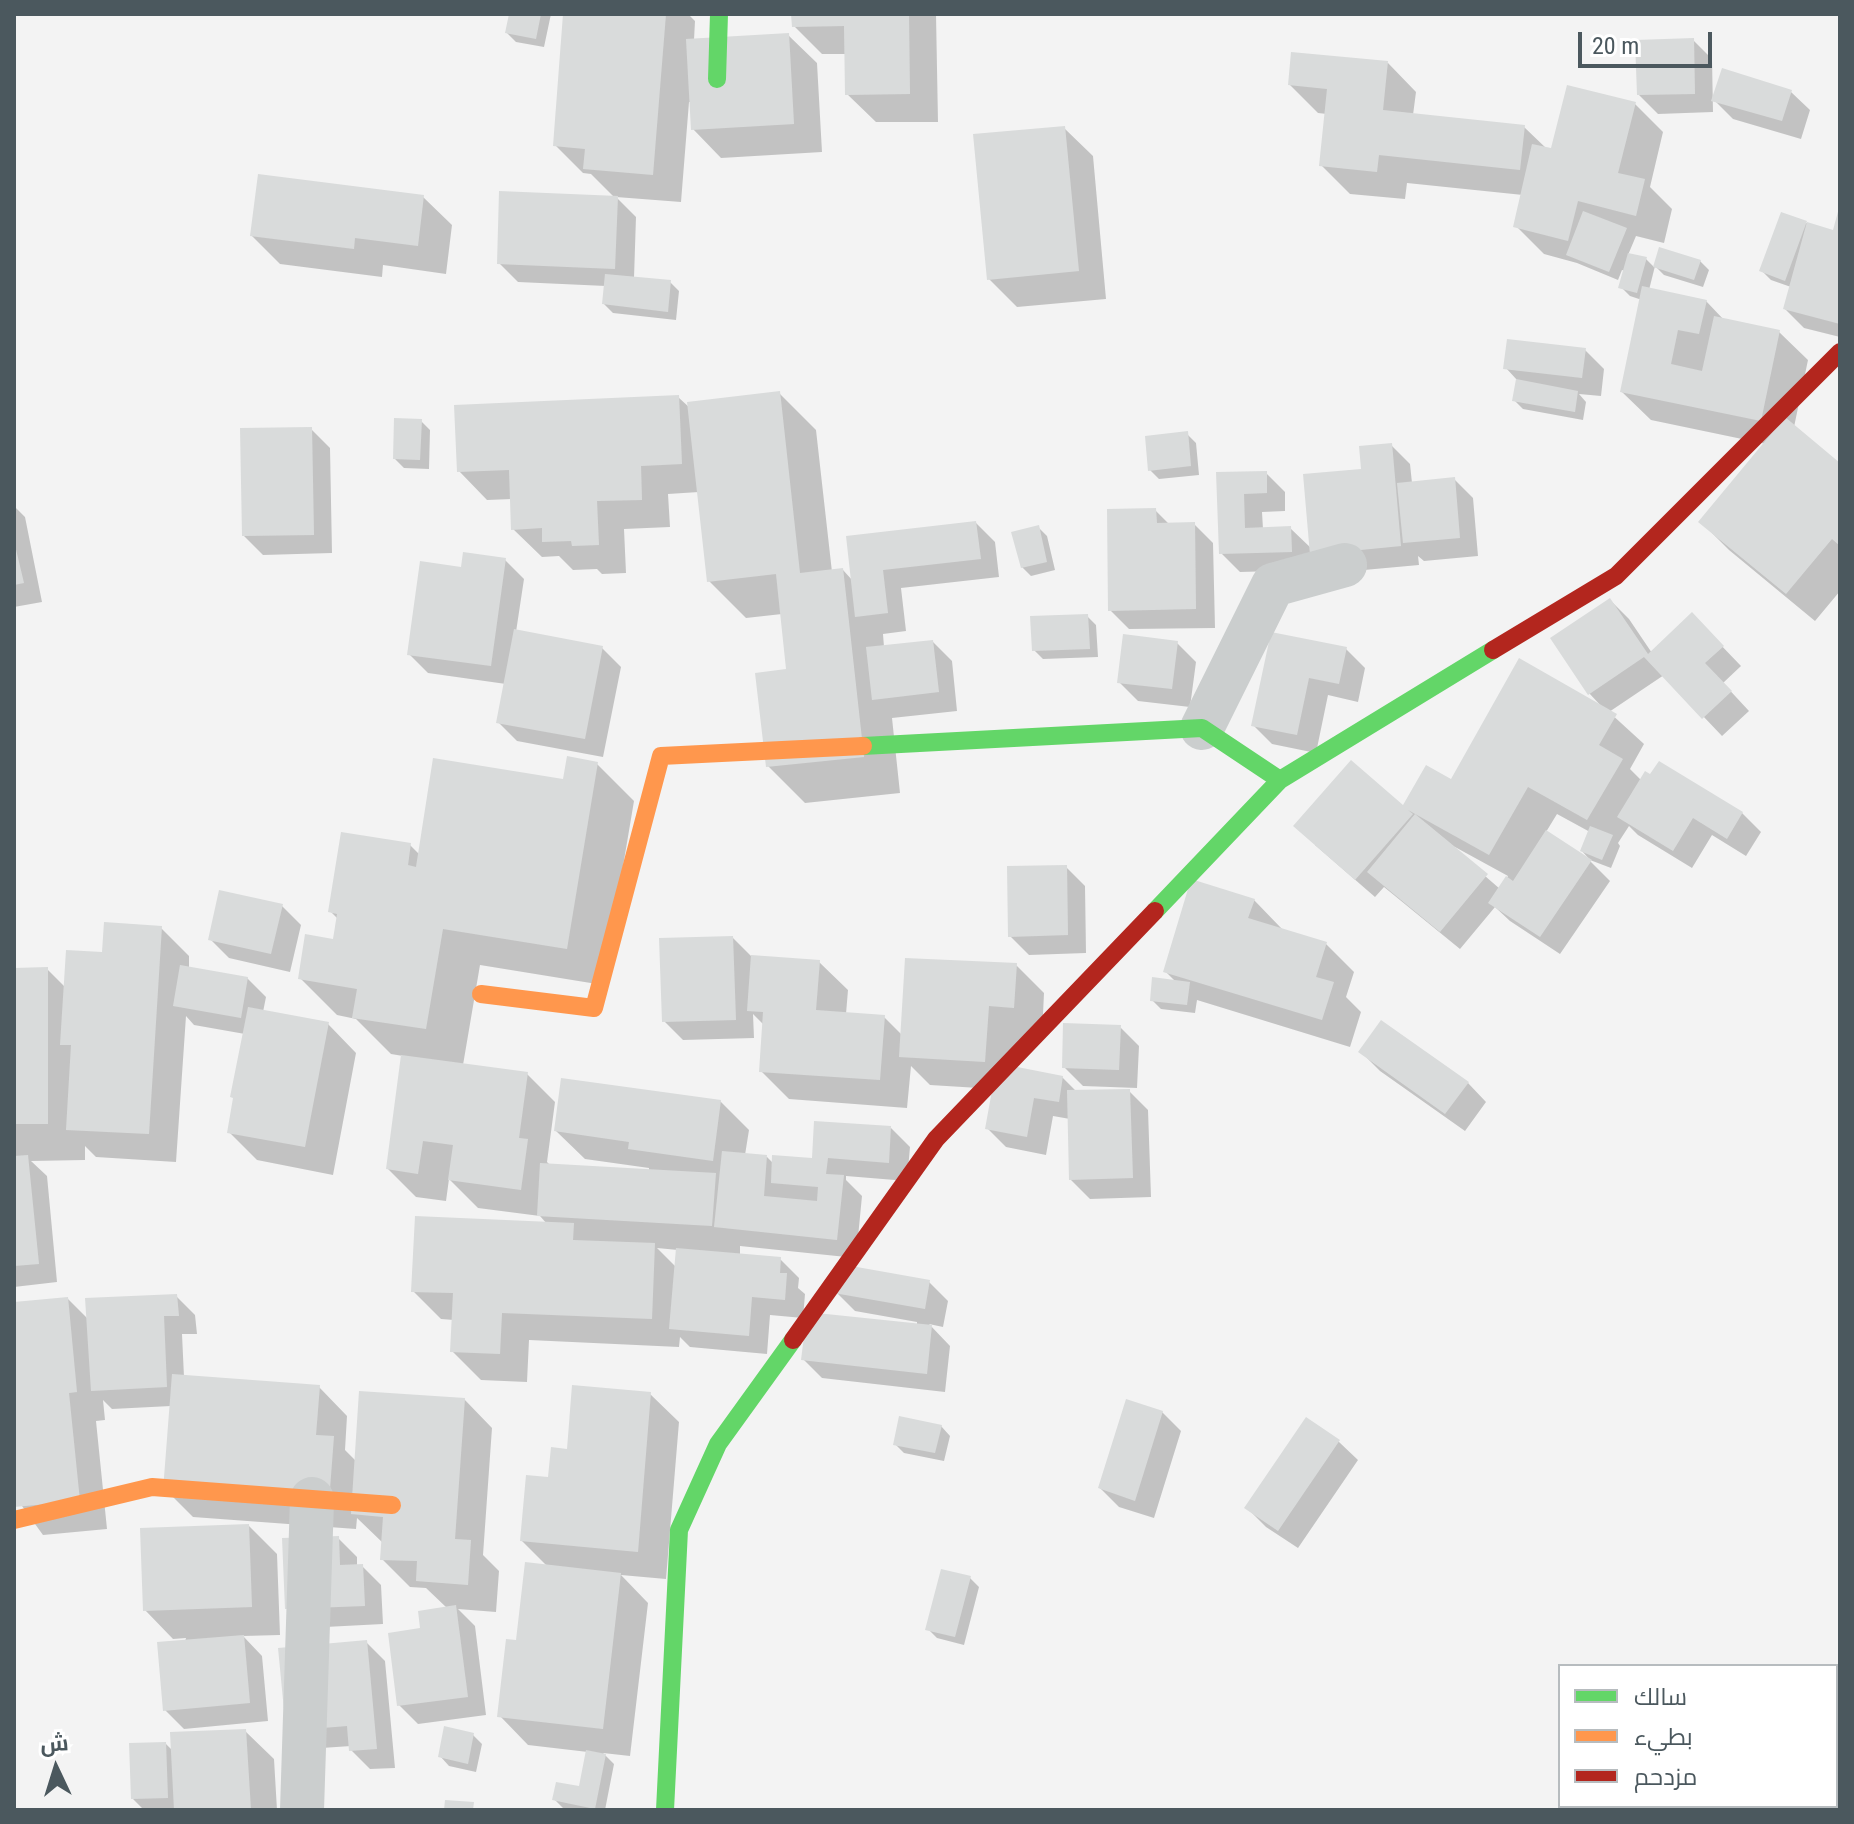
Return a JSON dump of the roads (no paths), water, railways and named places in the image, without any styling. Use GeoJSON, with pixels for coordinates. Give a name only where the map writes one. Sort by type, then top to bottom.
{"type":"FeatureCollection","features":[{"type":"Feature","properties":{"kind":"street"},"geometry":{"type":"LineString","coordinates":[[717,79],[719,14]]}},
{"type":"Feature","properties":{"kind":"street"},"geometry":{"type":"LineString","coordinates":[[665,1810],[679,1530],[718,1444],[936,1139],[1280,780],[1616,576],[1840,352]]}},
{"type":"Feature","properties":{"kind":"street"},"geometry":{"type":"LineString","coordinates":[[1202,728],[1273,585],[1345,565]]}},
{"type":"Feature","properties":{"kind":"street"},"geometry":{"type":"LineString","coordinates":[[481,994],[594,1008],[661,756],[1202,728],[1280,780]]}},
{"type":"Feature","properties":{"kind":"street"},"geometry":{"type":"LineString","coordinates":[[14,1520],[152,1487],[392,1505]]}},
{"type":"Feature","properties":{"kind":"street"},"geometry":{"type":"LineString","coordinates":[[302,1810],[312,1499]]}}]}
